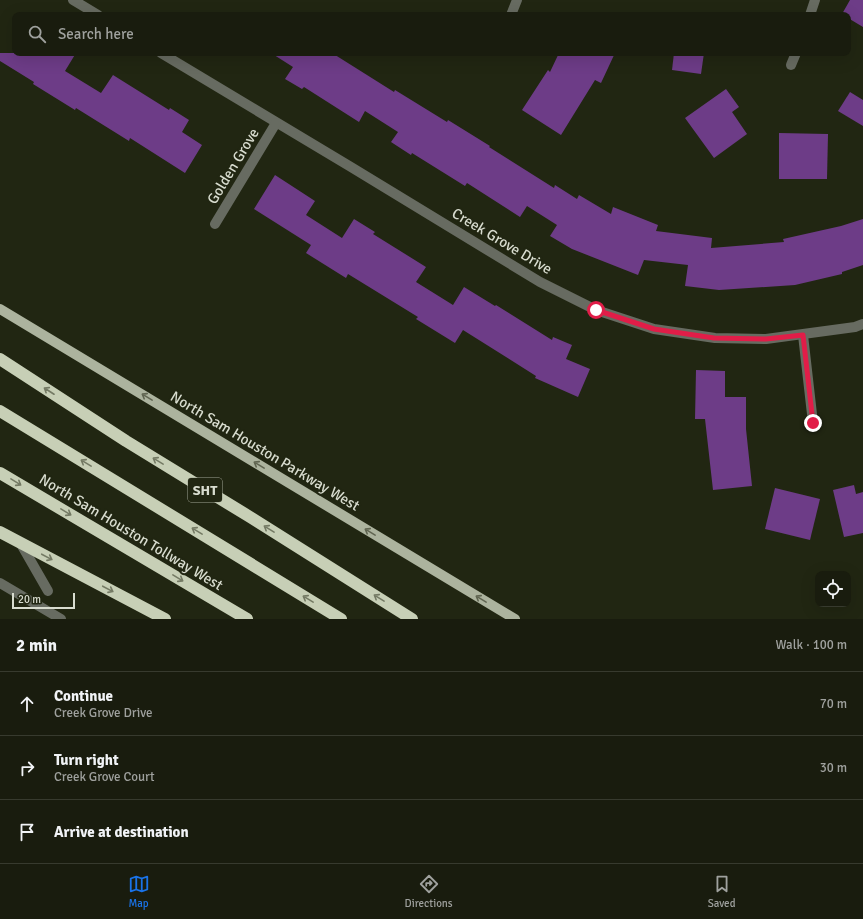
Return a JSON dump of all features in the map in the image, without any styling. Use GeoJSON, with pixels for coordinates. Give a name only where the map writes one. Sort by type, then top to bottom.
{"type":"FeatureCollection","features":[{"type":"Feature","properties":{"kind":"highway","name":"SHT"},"geometry":{"type":"LineString","coordinates":[[0,359],[126,442],[250,517],[412,619]]}},
{"type":"Feature","properties":{"kind":"highway","name":"SHT"},"geometry":{"type":"LineString","coordinates":[[0,411],[341,619]]}},
{"type":"Feature","properties":{"kind":"highway","name":"North Sam Houston Tollway West"},"geometry":{"type":"LineString","coordinates":[[0,472],[247,619]]}},
{"type":"Feature","properties":{"kind":"highway"},"geometry":{"type":"LineString","coordinates":[[0,532],[165,619]]}},
{"type":"Feature","properties":{"kind":"main road","name":"North Sam Houston Parkway West"},"geometry":{"type":"LineString","coordinates":[[0,309],[515,619]]}},
{"type":"Feature","properties":{"kind":"street"},"geometry":{"type":"LineString","coordinates":[[73,0],[93,12]]}},
{"type":"Feature","properties":{"kind":"street"},"geometry":{"type":"LineString","coordinates":[[512,12],[517,0]]}},
{"type":"Feature","properties":{"kind":"street"},"geometry":{"type":"LineString","coordinates":[[811,12],[815,0]]}},
{"type":"Feature","properties":{"kind":"street","name":"Creek Grove Drive"},"geometry":{"type":"LineString","coordinates":[[166,56],[540,282],[596,310],[654,329],[714,338],[766,339],[855,327],[863,324]]}},
{"type":"Feature","properties":{"kind":"street"},"geometry":{"type":"LineString","coordinates":[[791,65],[795,56]]}},
{"type":"Feature","properties":{"kind":"street","name":"Golden Grove"},"geometry":{"type":"LineString","coordinates":[[215,224],[276,122]]}},
{"type":"Feature","properties":{"kind":"street"},"geometry":{"type":"LineString","coordinates":[[803,335],[813,423]]}},
{"type":"Feature","properties":{"kind":"street"},"geometry":{"type":"LineString","coordinates":[[21,544],[48,591]]}},
{"type":"Feature","properties":{"kind":"street"},"geometry":{"type":"LineString","coordinates":[[0,583],[61,619]]}},
{"type":"Feature","properties":{"kind":"building"},"geometry":{"type":"Polygon","coordinates":[[[850,0],[863,0],[863,27],[851,20],[851,12],[843,12],[850,0]]]}},
{"type":"Feature","properties":{"kind":"building"},"geometry":{"type":"Polygon","coordinates":[[[0,53],[12,53],[12,56],[74,56],[65,71],[101,93],[113,75],[169,110],[170,108],[189,120],[182,132],[202,145],[185,173],[130,138],[129,141],[76,108],[75,110],[33,84],[34,82],[0,61],[0,53]]]}},
{"type":"Feature","properties":{"kind":"building"},"geometry":{"type":"Polygon","coordinates":[[[276,56],[337,56],[394,92],[395,90],[447,122],[448,120],[554,188],[555,185],[577,199],[579,195],[611,214],[613,207],[658,225],[656,231],[712,238],[711,248],[784,242],[783,239],[841,226],[863,219],[863,265],[842,272],[842,274],[795,285],[719,290],[685,286],[688,265],[644,260],[638,275],[572,249],[550,236],[557,225],[527,206],[520,217],[467,183],[465,186],[412,153],[411,155],[391,142],[398,132],[365,111],[359,122],[304,87],[302,89],[285,79],[293,67],[276,56]]]}},
{"type":"Feature","properties":{"kind":"building"},"geometry":{"type":"Polygon","coordinates":[[[558,56],[614,56],[601,83],[595,80],[561,135],[522,110],[548,70],[550,72],[558,56]]]}},
{"type":"Feature","properties":{"kind":"building"},"geometry":{"type":"Polygon","coordinates":[[[674,56],[704,56],[701,74],[672,70],[674,56]]]}},
{"type":"Feature","properties":{"kind":"building"},"geometry":{"type":"Polygon","coordinates":[[[726,89],[739,107],[732,112],[747,134],[714,158],[685,118],[726,89]]]}},
{"type":"Feature","properties":{"kind":"building"},"geometry":{"type":"Polygon","coordinates":[[[850,92],[863,100],[863,126],[838,111],[850,92]]]}},
{"type":"Feature","properties":{"kind":"building"},"geometry":{"type":"Polygon","coordinates":[[[779,133],[828,134],[827,179],[779,179],[779,133]]]}},
{"type":"Feature","properties":{"kind":"building"},"geometry":{"type":"Polygon","coordinates":[[[275,175],[315,201],[306,215],[342,238],[354,219],[375,232],[373,234],[426,267],[416,282],[453,305],[464,287],[552,340],[553,337],[572,345],[566,359],[590,369],[578,397],[535,378],[536,376],[463,330],[455,343],[416,319],[418,317],[348,274],[346,278],[306,253],[311,245],[254,209],[275,175]]]}},
{"type":"Feature","properties":{"kind":"building"},"geometry":{"type":"Polygon","coordinates":[[[696,370],[725,371],[725,397],[746,397],[746,429],[752,486],[713,490],[705,419],[695,419],[696,370]]]}},
{"type":"Feature","properties":{"kind":"building"},"geometry":{"type":"Polygon","coordinates":[[[854,485],[856,494],[863,492],[863,533],[844,537],[833,490],[854,485]]]}},
{"type":"Feature","properties":{"kind":"building"},"geometry":{"type":"Polygon","coordinates":[[[775,488],[820,499],[810,540],[765,529],[775,488]]]}},
{"type":"Feature","properties":{"kind":"route"},"geometry":{"type":"LineString","coordinates":[[596,310],[654,329],[714,338],[766,339],[803,335],[813,423]]}}]}
